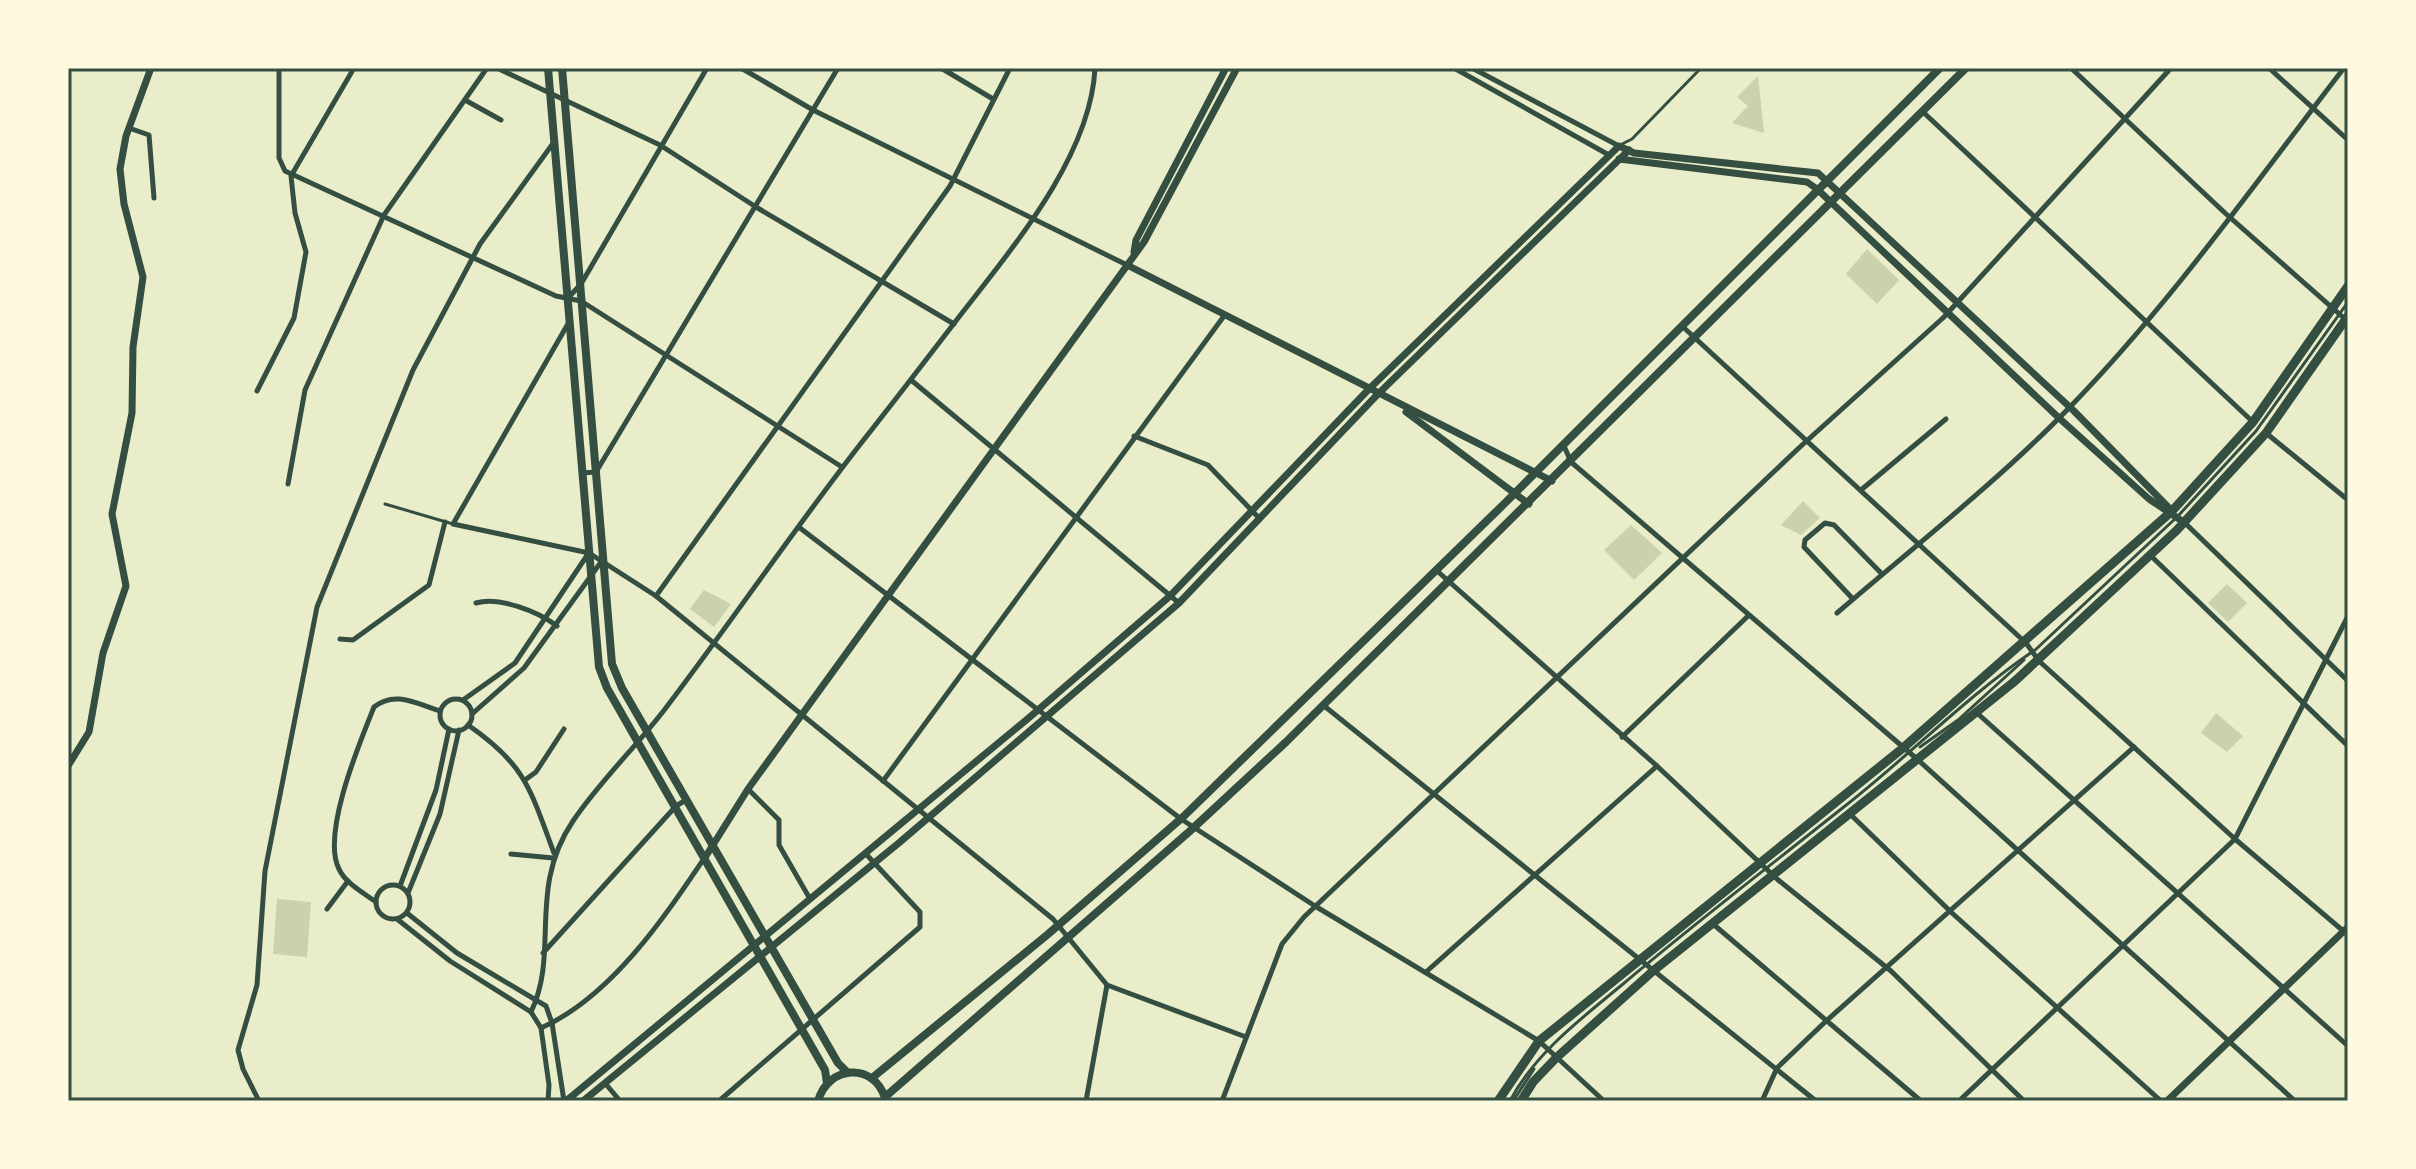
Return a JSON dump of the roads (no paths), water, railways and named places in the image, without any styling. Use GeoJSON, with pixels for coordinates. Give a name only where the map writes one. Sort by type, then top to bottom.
{"type":"FeatureCollection","features":[{"type":"Feature","properties":{"kind":"main road"},"geometry":{"type":"LineString","coordinates":[[548,68],[589,578],[599,667],[639,743],[804,1031],[825,1070],[827,1083]]}},
{"type":"Feature","properties":{"kind":"main road"},"geometry":{"type":"LineString","coordinates":[[562,68],[601,562],[612,664],[838,1063],[847,1072],[872,1078],[885,1099],[1194,828],[1323,705],[1529,504],[1963,68]]}},
{"type":"Feature","properties":{"kind":"main road"},"geometry":{"type":"LineString","coordinates":[[872,1078],[1059,925],[1181,819],[1516,492],[1940,68]]}},
{"type":"Feature","properties":{"kind":"main road"},"geometry":{"type":"LineString","coordinates":[[1498,1101],[1539,1041],[1646,965],[1712,924],[1765,868],[1848,812],[1910,754],[1977,713],[2033,652],[2266,433],[2342,315],[2348,286]]}},
{"type":"Feature","properties":{"kind":"main road"},"geometry":{"type":"LineString","coordinates":[[1521,1101],[1552,1054],[1646,965],[1910,754],[2150,555],[2253,422],[2342,315]]}},
{"type":"Feature","properties":{"kind":"main road"},"geometry":{"type":"LineString","coordinates":[[818,1101],[827,1083],[847,1072]]}},
{"type":"Feature","properties":{"kind":"street"},"geometry":{"type":"LineString","coordinates":[[68,766],[89,732],[103,653],[126,586],[112,514],[132,413],[133,347],[143,277],[121,187],[121,155],[151,68]]}},
{"type":"Feature","properties":{"kind":"street"},"geometry":{"type":"LineString","coordinates":[[279,68],[279,158],[282,169],[291,176],[384,215],[471,258],[567,299],[581,301],[843,467]]}},
{"type":"Feature","properties":{"kind":"street"},"geometry":{"type":"LineString","coordinates":[[257,391],[294,318],[306,252],[295,213],[291,176],[354,68]]}},
{"type":"Feature","properties":{"kind":"street"},"geometry":{"type":"LineString","coordinates":[[288,484],[305,390],[384,215],[487,68]]}},
{"type":"Feature","properties":{"kind":"street"},"geometry":{"type":"LineString","coordinates":[[497,68],[566,97],[663,148],[954,324]]}},
{"type":"Feature","properties":{"kind":"street"},"geometry":{"type":"LineString","coordinates":[[567,299],[580,287],[707,68]]}},
{"type":"Feature","properties":{"kind":"street"},"geometry":{"type":"LineString","coordinates":[[741,68],[813,110],[1036,219],[1377,395],[1537,470],[1552,481]]}},
{"type":"Feature","properties":{"kind":"street"},"geometry":{"type":"LineString","coordinates":[[582,473],[596,472],[838,68]]}},
{"type":"Feature","properties":{"kind":"street"},"geometry":{"type":"LineString","coordinates":[[941,68],[993,99]]}},
{"type":"Feature","properties":{"kind":"street"},"geometry":{"type":"LineString","coordinates":[[656,596],[953,180],[1010,68]]}},
{"type":"Feature","properties":{"kind":"street"},"geometry":{"type":"LineString","coordinates":[[531,1012],[538,998],[545,895],[554,856],[581,810],[648,732],[843,467],[1036,219],[1085,123],[1094,97],[1095,68]]}},
{"type":"Feature","properties":{"kind":"street"},"geometry":{"type":"LineString","coordinates":[[1134,252],[1136,240],[1226,68]]}},
{"type":"Feature","properties":{"kind":"street"},"geometry":{"type":"LineString","coordinates":[[541,1028],[609,980],[643,946],[748,789],[1144,242],[1237,68]]}},
{"type":"Feature","properties":{"kind":"street"},"geometry":{"type":"LineString","coordinates":[[1454,68],[1619,159],[1807,182],[1950,311],[2059,418],[2149,499],[2178,517]]}},
{"type":"Feature","properties":{"kind":"street"},"geometry":{"type":"LineString","coordinates":[[1472,68],[1629,150],[1818,173],[2069,407],[2348,681]]}},
{"type":"Feature","properties":{"kind":"street"},"geometry":{"type":"LineString","coordinates":[[2071,68],[2230,218],[2342,315]]}},
{"type":"Feature","properties":{"kind":"street"},"geometry":{"type":"LineString","coordinates":[[1222,1101],[1282,944],[1315,906],[1806,441],[1950,311],[2038,218],[2171,68]]}},
{"type":"Feature","properties":{"kind":"street"},"geometry":{"type":"LineString","coordinates":[[2269,68],[2348,140]]}},
{"type":"Feature","properties":{"kind":"street"},"geometry":{"type":"LineString","coordinates":[[1837,613],[2059,418],[2145,323],[2230,218],[2344,68]]}},
{"type":"Feature","properties":{"kind":"street"},"geometry":{"type":"LineString","coordinates":[[465,100],[501,120]]}},
{"type":"Feature","properties":{"kind":"street"},"geometry":{"type":"LineString","coordinates":[[1922,111],[2253,422]]}},
{"type":"Feature","properties":{"kind":"street"},"geometry":{"type":"LineString","coordinates":[[129,128],[149,135],[154,198]]}},
{"type":"Feature","properties":{"kind":"street"},"geometry":{"type":"LineString","coordinates":[[259,1101],[243,1069],[238,1050],[257,985],[265,871],[317,607],[413,370],[471,258],[556,139]]}},
{"type":"Feature","properties":{"kind":"street"},"geometry":{"type":"LineString","coordinates":[[407,913],[457,953],[538,998],[552,1023],[565,1101],[1038,710],[1170,596],[1368,390],[1619,146]]}},
{"type":"Feature","properties":{"kind":"street"},"geometry":{"type":"LineString","coordinates":[[583,1101],[928,819],[1179,603],[1377,395],[1629,150]]}},
{"type":"Feature","properties":{"kind":"street"},"geometry":{"type":"LineString","coordinates":[[883,781],[1224,316]]}},
{"type":"Feature","properties":{"kind":"street"},"geometry":{"type":"LineString","coordinates":[[569,321],[453,524],[589,553],[656,596],[1059,925],[1107,985],[1246,1037]]}},
{"type":"Feature","properties":{"kind":"street"},"geometry":{"type":"LineString","coordinates":[[1681,325],[1920,542],[2033,652],[2235,839],[2347,931],[2164,1101],[1949,910],[1848,812]]}},
{"type":"Feature","properties":{"kind":"street"},"geometry":{"type":"LineString","coordinates":[[911,380],[1179,603]]}},
{"type":"Feature","properties":{"kind":"street"},"geometry":{"type":"LineString","coordinates":[[1392,401],[1529,504]]}},
{"type":"Feature","properties":{"kind":"street"},"geometry":{"type":"LineString","coordinates":[[1861,490],[1946,419]]}},
{"type":"Feature","properties":{"kind":"street"},"geometry":{"type":"LineString","coordinates":[[2266,433],[2348,500]]}},
{"type":"Feature","properties":{"kind":"street"},"geometry":{"type":"LineString","coordinates":[[1134,436],[1208,465],[1260,519]]}},
{"type":"Feature","properties":{"kind":"street"},"geometry":{"type":"LineString","coordinates":[[1565,441],[1565,453],[1571,462],[1910,754],[2295,1101]]}},
{"type":"Feature","properties":{"kind":"street"},"geometry":{"type":"LineString","coordinates":[[340,639],[353,640],[429,585],[445,522]]}},
{"type":"Feature","properties":{"kind":"street"},"geometry":{"type":"LineString","coordinates":[[1853,599],[1804,547],[1805,540],[1825,523],[1834,525],[1882,574]]}},
{"type":"Feature","properties":{"kind":"street"},"geometry":{"type":"LineString","coordinates":[[800,528],[1181,819],[1315,906],[1539,1041],[1604,1101]]}},
{"type":"Feature","properties":{"kind":"street"},"geometry":{"type":"LineString","coordinates":[[589,553],[548,619],[515,663],[463,700],[449,700],[440,711],[441,721],[449,729],[459,730],[468,725],[472,714],[524,668],[601,562]]}},
{"type":"Feature","properties":{"kind":"street"},"geometry":{"type":"LineString","coordinates":[[2150,555],[2348,746]]}},
{"type":"Feature","properties":{"kind":"street"},"geometry":{"type":"LineString","coordinates":[[1436,570],[1657,766],[1765,868],[1886,967],[2024,1101]]}},
{"type":"Feature","properties":{"kind":"street"},"geometry":{"type":"LineString","coordinates":[[476,603],[489,599],[548,619],[557,626]]}},
{"type":"Feature","properties":{"kind":"street"},"geometry":{"type":"LineString","coordinates":[[1622,737],[1748,616]]}},
{"type":"Feature","properties":{"kind":"street"},"geometry":{"type":"LineString","coordinates":[[1959,1101],[2181,894],[2235,839],[2348,616]]}},
{"type":"Feature","properties":{"kind":"street"},"geometry":{"type":"LineString","coordinates":[[440,711],[397,697],[374,707],[346,779],[336,833],[336,863],[348,881],[376,902],[383,915],[397,919],[450,961],[531,1012],[541,1028],[549,1085],[548,1101]]}},
{"type":"Feature","properties":{"kind":"street"},"geometry":{"type":"LineString","coordinates":[[463,700],[472,714]]}},
{"type":"Feature","properties":{"kind":"street"},"geometry":{"type":"LineString","coordinates":[[1323,705],[1532,876],[1816,1101]]}},
{"type":"Feature","properties":{"kind":"street"},"geometry":{"type":"LineString","coordinates":[[1977,713],[2348,1046]]}},
{"type":"Feature","properties":{"kind":"street"},"geometry":{"type":"LineString","coordinates":[[468,725],[503,749],[525,780],[554,856]]}},
{"type":"Feature","properties":{"kind":"street"},"geometry":{"type":"LineString","coordinates":[[400,886],[436,790],[449,729]]}},
{"type":"Feature","properties":{"kind":"street"},"geometry":{"type":"LineString","coordinates":[[525,780],[536,772],[564,729]]}},
{"type":"Feature","properties":{"kind":"street"},"geometry":{"type":"LineString","coordinates":[[408,893],[440,814],[459,730]]}},
{"type":"Feature","properties":{"kind":"street"},"geometry":{"type":"LineString","coordinates":[[1762,1101],[1777,1068],[1825,1022],[2134,747]]}},
{"type":"Feature","properties":{"kind":"street"},"geometry":{"type":"LineString","coordinates":[[1426,972],[1657,766]]}},
{"type":"Feature","properties":{"kind":"street"},"geometry":{"type":"LineString","coordinates":[[748,789],[779,820],[779,845],[810,899]]}},
{"type":"Feature","properties":{"kind":"street"},"geometry":{"type":"LineString","coordinates":[[542,954],[676,806],[687,799]]}},
{"type":"Feature","properties":{"kind":"street"},"geometry":{"type":"LineString","coordinates":[[719,1101],[804,1031],[920,927],[920,912],[865,853]]}},
{"type":"Feature","properties":{"kind":"street"},"geometry":{"type":"LineString","coordinates":[[511,854],[554,856]]}},
{"type":"Feature","properties":{"kind":"street"},"geometry":{"type":"LineString","coordinates":[[327,909],[348,881]]}},
{"type":"Feature","properties":{"kind":"street"},"geometry":{"type":"LineString","coordinates":[[376,902],[384,888],[400,886],[408,893],[411,903],[407,913],[397,919]]}},
{"type":"Feature","properties":{"kind":"street"},"geometry":{"type":"LineString","coordinates":[[1712,924],[1921,1101]]}},
{"type":"Feature","properties":{"kind":"street"},"geometry":{"type":"LineString","coordinates":[[1086,1101],[1107,985]]}},
{"type":"Feature","properties":{"kind":"street"},"geometry":{"type":"LineString","coordinates":[[605,1083],[620,1101]]}},
{"type":"Feature","properties":{"kind":"street"},"geometry":{"type":"LineString","coordinates":[[549,1085],[562,1084]]}},
{"type":"Feature","properties":{"kind":"lane"},"geometry":{"type":"LineString","coordinates":[[1619,146],[1632,139],[1701,68]]}},
{"type":"Feature","properties":{"kind":"lane"},"geometry":{"type":"LineString","coordinates":[[1629,150],[1632,139]]}},
{"type":"Feature","properties":{"kind":"lane"},"geometry":{"type":"LineString","coordinates":[[2178,517],[2259,428],[2342,315],[2348,301]]}},
{"type":"Feature","properties":{"kind":"lane"},"geometry":{"type":"LineString","coordinates":[[385,504],[453,524]]}},
{"type":"Feature","properties":{"kind":"lane"},"geometry":{"type":"LineString","coordinates":[[1910,754],[1967,713],[2033,652]]}},
{"type":"Feature","properties":{"kind":"lane"},"geometry":{"type":"LineString","coordinates":[[1511,1101],[1518,1084],[1552,1054]]}}]}
